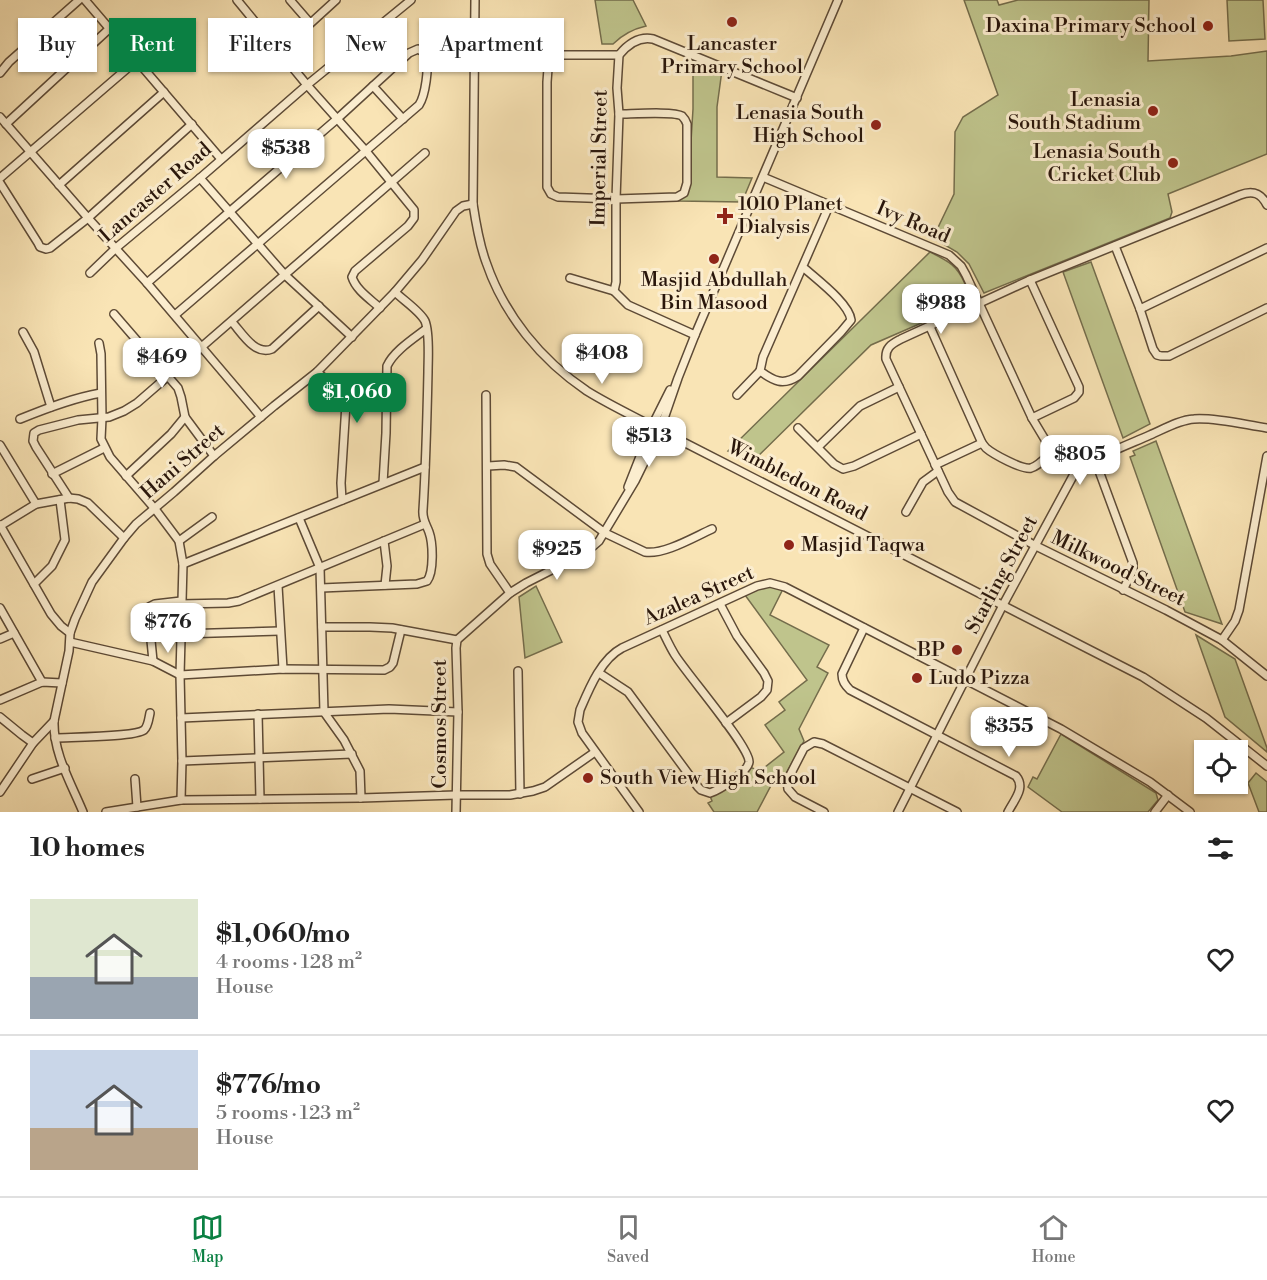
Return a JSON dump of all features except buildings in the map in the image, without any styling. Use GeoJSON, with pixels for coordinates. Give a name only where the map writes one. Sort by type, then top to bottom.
{"type":"FeatureCollection","features":[{"type":"Feature","properties":{"kind":"street"},"geometry":{"type":"LineString","coordinates":[[0,73],[9,62],[79,0]]}},
{"type":"Feature","properties":{"kind":"street"},"geometry":{"type":"LineString","coordinates":[[6,124],[109,29],[85,0]]}},
{"type":"Feature","properties":{"kind":"street"},"geometry":{"type":"LineString","coordinates":[[237,0],[252,18]]}},
{"type":"Feature","properties":{"kind":"street"},"geometry":{"type":"LineString","coordinates":[[290,0],[306,18]]}},
{"type":"Feature","properties":{"kind":"street"},"geometry":{"type":"LineString","coordinates":[[313,20],[336,0]]}},
{"type":"Feature","properties":{"kind":"street","name":"Lancaster Road"},"geometry":{"type":"LineString","coordinates":[[90,273],[116,248],[201,178],[307,85],[411,0]]}},
{"type":"Feature","properties":{"kind":"street","name":"Wimbledon Road"},"geometry":{"type":"LineString","coordinates":[[475,0],[472,204],[491,276],[504,303],[522,331],[548,360],[590,393],[1129,669],[1171,694],[1220,728],[1267,766]]}},
{"type":"Feature","properties":{"kind":"street","name":"Cosmos Street"},"geometry":{"type":"LineString","coordinates":[[456,812],[458,712],[456,648],[458,640],[510,593],[591,550],[605,533],[635,481],[838,0]]}},
{"type":"Feature","properties":{"kind":"street"},"geometry":{"type":"LineString","coordinates":[[564,55],[619,55],[627,46],[638,40],[653,39],[797,98]]}},
{"type":"Feature","properties":{"kind":"street"},"geometry":{"type":"LineString","coordinates":[[147,283],[409,54],[418,49],[423,52],[427,59],[423,95],[418,105],[175,315]]}},
{"type":"Feature","properties":{"kind":"street","name":"Imperial Street"},"geometry":{"type":"LineString","coordinates":[[614,291],[619,55]]}},
{"type":"Feature","properties":{"kind":"street"},"geometry":{"type":"LineString","coordinates":[[0,178],[123,72]]}},
{"type":"Feature","properties":{"kind":"street"},"geometry":{"type":"LineString","coordinates":[[147,72],[221,159]]}},
{"type":"Feature","properties":{"kind":"street"},"geometry":{"type":"LineString","coordinates":[[296,72],[392,182],[412,206],[415,214],[408,226],[355,271],[352,277],[357,287],[380,308]]}},
{"type":"Feature","properties":{"kind":"street"},"geometry":{"type":"LineString","coordinates":[[548,72],[547,187],[548,192],[554,196],[616,199],[677,196],[684,193],[687,183],[687,124],[682,116],[671,113],[619,114]]}},
{"type":"Feature","properties":{"kind":"street"},"geometry":{"type":"LineString","coordinates":[[374,86],[403,118]]}},
{"type":"Feature","properties":{"kind":"street"},"geometry":{"type":"LineString","coordinates":[[59,185],[164,92]]}},
{"type":"Feature","properties":{"kind":"street"},"geometry":{"type":"LineString","coordinates":[[0,117],[175,315],[261,417]]}},
{"type":"Feature","properties":{"kind":"street"},"geometry":{"type":"LineString","coordinates":[[0,183],[38,243],[43,248],[50,248],[88,218],[192,124]]}},
{"type":"Feature","properties":{"kind":"street"},"geometry":{"type":"LineString","coordinates":[[69,498],[33,441],[34,433],[78,420],[114,416],[132,407],[425,153]]}},
{"type":"Feature","properties":{"kind":"street","name":"Ivy Road"},"geometry":{"type":"LineString","coordinates":[[763,177],[949,255],[961,266],[1042,436],[1054,450],[1081,468]]}},
{"type":"Feature","properties":{"kind":"street"},"geometry":{"type":"LineString","coordinates":[[201,178],[285,275],[352,337]]}},
{"type":"Feature","properties":{"kind":"street"},"geometry":{"type":"LineString","coordinates":[[1054,450],[1034,467],[1025,468],[990,451],[982,443],[930,327],[1029,280],[1246,193],[1262,196],[1267,205]]}},
{"type":"Feature","properties":{"kind":"street","name":"Hani Street"},"geometry":{"type":"LineString","coordinates":[[83,812],[56,746],[54,721],[70,637],[75,619],[92,582],[136,524],[214,456],[317,372],[395,292],[433,245],[456,211],[472,204]]}},
{"type":"Feature","properties":{"kind":"street"},"geometry":{"type":"LineString","coordinates":[[737,395],[760,371],[763,357],[829,206]]}},
{"type":"Feature","properties":{"kind":"street"},"geometry":{"type":"LineString","coordinates":[[1115,246],[1157,355],[1165,357],[1267,308]]}},
{"type":"Feature","properties":{"kind":"street"},"geometry":{"type":"LineString","coordinates":[[1140,309],[1267,248]]}},
{"type":"Feature","properties":{"kind":"street"},"geometry":{"type":"LineString","coordinates":[[760,371],[782,382],[790,381],[798,376],[842,332],[851,320],[849,312],[842,303],[802,267]]}},
{"type":"Feature","properties":{"kind":"street"},"geometry":{"type":"LineString","coordinates":[[570,278],[614,291],[628,305],[695,335]]}},
{"type":"Feature","properties":{"kind":"street"},"geometry":{"type":"LineString","coordinates":[[1029,280],[1079,387],[1079,392],[1074,398],[1032,418]]}},
{"type":"Feature","properties":{"kind":"street"},"geometry":{"type":"LineString","coordinates":[[321,588],[417,584],[427,581],[430,577],[432,566],[430,537],[423,510],[428,354],[426,329],[421,316],[395,292]]}},
{"type":"Feature","properties":{"kind":"street"},"geometry":{"type":"LineString","coordinates":[[232,322],[255,347],[267,351],[319,306]]}},
{"type":"Feature","properties":{"kind":"street"},"geometry":{"type":"LineString","coordinates":[[114,314],[180,392],[185,417],[214,456]]}},
{"type":"Feature","properties":{"kind":"street","name":"Milkwood Street"},"geometry":{"type":"LineString","coordinates":[[930,327],[892,344],[886,351],[886,359],[948,492],[955,502],[1036,546],[1222,640],[1267,676]]}},
{"type":"Feature","properties":{"kind":"street"},"geometry":{"type":"LineString","coordinates":[[383,483],[387,366],[401,350],[426,329]]}},
{"type":"Feature","properties":{"kind":"street"},"geometry":{"type":"LineString","coordinates":[[23,332],[34,352],[51,406]]}},
{"type":"Feature","properties":{"kind":"street"},"geometry":{"type":"LineString","coordinates":[[99,343],[102,418],[100,434],[104,447],[116,465],[155,509],[179,541],[183,564],[180,675],[181,800]]}},
{"type":"Feature","properties":{"kind":"street"},"geometry":{"type":"LineString","coordinates":[[317,372],[339,391],[346,404],[341,471],[342,500]]}},
{"type":"Feature","properties":{"kind":"street"},"geometry":{"type":"LineString","coordinates":[[818,447],[865,402],[899,387]]}},
{"type":"Feature","properties":{"kind":"street"},"geometry":{"type":"LineString","coordinates":[[20,419],[51,406],[101,393]]}},
{"type":"Feature","properties":{"kind":"street"},"geometry":{"type":"LineString","coordinates":[[486,395],[488,559],[510,593]]}},
{"type":"Feature","properties":{"kind":"street"},"geometry":{"type":"LineString","coordinates":[[126,476],[171,434],[185,417]]}},
{"type":"Feature","properties":{"kind":"street","name":"Starling Street"},"geometry":{"type":"LineString","coordinates":[[898,812],[1069,481],[1081,468],[1173,425],[1192,419],[1267,429]]}},
{"type":"Feature","properties":{"kind":"street"},"geometry":{"type":"LineString","coordinates":[[798,428],[834,464],[843,469],[921,434]]}},
{"type":"Feature","properties":{"kind":"street"},"geometry":{"type":"LineString","coordinates":[[906,512],[923,482],[937,468],[982,443]]}},
{"type":"Feature","properties":{"kind":"street"},"geometry":{"type":"LineString","coordinates":[[0,445],[36,504]]}},
{"type":"Feature","properties":{"kind":"street"},"geometry":{"type":"LineString","coordinates":[[52,474],[104,447]]}},
{"type":"Feature","properties":{"kind":"street"},"geometry":{"type":"LineString","coordinates":[[1222,640],[1235,621],[1239,610],[1267,456]]}},
{"type":"Feature","properties":{"kind":"street"},"geometry":{"type":"LineString","coordinates":[[1095,460],[1133,563],[1133,570],[1123,590]]}},
{"type":"Feature","properties":{"kind":"street"},"geometry":{"type":"LineString","coordinates":[[488,466],[516,467],[605,533],[645,552],[662,551],[712,530]]}},
{"type":"Feature","properties":{"kind":"street"},"geometry":{"type":"LineString","coordinates":[[183,564],[425,467]]}},
{"type":"Feature","properties":{"kind":"street"},"geometry":{"type":"LineString","coordinates":[[124,537],[88,503],[69,498],[36,504],[0,526],[56,621],[70,637],[153,661],[180,675],[282,669],[387,669],[393,663],[401,630]]}},
{"type":"Feature","properties":{"kind":"street"},"geometry":{"type":"LineString","coordinates":[[34,584],[52,566],[65,540],[60,500]]}},
{"type":"Feature","properties":{"kind":"street"},"geometry":{"type":"LineString","coordinates":[[179,541],[212,517]]}},
{"type":"Feature","properties":{"kind":"street"},"geometry":{"type":"LineString","coordinates":[[299,518],[320,568],[324,712],[339,732],[360,771],[361,798]]}},
{"type":"Feature","properties":{"kind":"street"},"geometry":{"type":"LineString","coordinates":[[153,661],[149,607],[155,604],[234,602],[278,586],[425,524]]}},
{"type":"Feature","properties":{"kind":"street"},"geometry":{"type":"LineString","coordinates":[[384,541],[387,566],[385,585]]}},
{"type":"Feature","properties":{"kind":"street","name":"Azalea Street"},"geometry":{"type":"LineString","coordinates":[[639,812],[582,734],[578,716],[584,699],[607,660],[616,652],[763,584],[785,587],[1061,729],[1131,770],[1190,812]]}},
{"type":"Feature","properties":{"kind":"street"},"geometry":{"type":"LineString","coordinates":[[278,586],[282,669]]}},
{"type":"Feature","properties":{"kind":"street"},"geometry":{"type":"LineString","coordinates":[[720,604],[736,636],[768,681],[767,690],[761,698],[726,723]]}},
{"type":"Feature","properties":{"kind":"street"},"geometry":{"type":"LineString","coordinates":[[0,608],[42,682]]}},
{"type":"Feature","properties":{"kind":"street"},"geometry":{"type":"LineString","coordinates":[[322,627],[370,627],[458,640]]}},
{"type":"Feature","properties":{"kind":"street"},"geometry":{"type":"LineString","coordinates":[[864,628],[842,674],[846,686],[1011,773],[1018,779],[1021,786],[1008,812]]}},
{"type":"Feature","properties":{"kind":"street"},"geometry":{"type":"LineString","coordinates":[[599,673],[627,692],[698,787],[705,792],[710,793],[719,789],[741,774],[748,766],[745,750],[674,655],[662,630]]}},
{"type":"Feature","properties":{"kind":"street"},"geometry":{"type":"LineString","coordinates":[[181,634],[280,631]]}},
{"type":"Feature","properties":{"kind":"street"},"geometry":{"type":"LineString","coordinates":[[0,639],[14,633]]}},
{"type":"Feature","properties":{"kind":"street"},"geometry":{"type":"LineString","coordinates":[[518,670],[520,794]]}},
{"type":"Feature","properties":{"kind":"street"},"geometry":{"type":"LineString","coordinates":[[0,700],[42,682],[62,683]]}},
{"type":"Feature","properties":{"kind":"street"},"geometry":{"type":"LineString","coordinates":[[181,718],[406,709],[458,712]]}},
{"type":"Feature","properties":{"kind":"street"},"geometry":{"type":"LineString","coordinates":[[55,738],[129,734],[142,731],[146,727],[150,713]]}},
{"type":"Feature","properties":{"kind":"street"},"geometry":{"type":"LineString","coordinates":[[258,714],[260,799]]}},
{"type":"Feature","properties":{"kind":"street"},"geometry":{"type":"LineString","coordinates":[[0,717],[33,743]]}},
{"type":"Feature","properties":{"kind":"street"},"geometry":{"type":"LineString","coordinates":[[0,792],[33,743],[54,721]]}},
{"type":"Feature","properties":{"kind":"street"},"geometry":{"type":"LineString","coordinates":[[824,812],[795,797],[787,786],[789,776],[804,748],[810,743],[818,742],[957,812]]}},
{"type":"Feature","properties":{"kind":"street"},"geometry":{"type":"LineString","coordinates":[[106,812],[181,800],[520,794],[545,787],[595,752]]}},
{"type":"Feature","properties":{"kind":"street"},"geometry":{"type":"LineString","coordinates":[[182,761],[352,754]]}},
{"type":"Feature","properties":{"kind":"street"},"geometry":{"type":"LineString","coordinates":[[32,779],[65,768]]}},
{"type":"Feature","properties":{"kind":"street"},"geometry":{"type":"LineString","coordinates":[[135,779],[136,807]]}},
{"type":"Feature","properties":{"kind":"street"},"geometry":{"type":"LineString","coordinates":[[1155,812],[1168,795]]}},
{"type":"Feature","properties":{"kind":"green space"},"geometry":{"type":"Polygon","coordinates":[[[595,0],[633,0],[646,26],[628,32],[613,44],[602,44],[595,0]]]}},
{"type":"Feature","properties":{"kind":"green space"},"geometry":{"type":"Polygon","coordinates":[[[964,0],[997,0],[999,5],[1018,0],[1149,0],[1148,61],[1231,56],[1267,51],[1267,154],[1168,194],[1172,212],[1170,218],[984,293],[969,264],[957,252],[933,238],[954,194],[955,132],[963,117],[998,95],[964,0]]]}},
{"type":"Feature","properties":{"kind":"green space"},"geometry":{"type":"Polygon","coordinates":[[[1227,0],[1263,0],[1265,39],[1229,41],[1227,0]]]}},
{"type":"Feature","properties":{"kind":"green space"},"geometry":{"type":"Polygon","coordinates":[[[693,61],[722,70],[717,107],[717,177],[752,178],[742,202],[679,201],[688,190],[693,109],[693,61]]]}},
{"type":"Feature","properties":{"kind":"green space"},"geometry":{"type":"Polygon","coordinates":[[[930,252],[947,261],[959,272],[969,291],[970,302],[871,345],[751,463],[728,451],[930,252]]]}},
{"type":"Feature","properties":{"kind":"green space"},"geometry":{"type":"Polygon","coordinates":[[[1091,262],[1150,424],[1123,438],[1063,272],[1091,262]]]}},
{"type":"Feature","properties":{"kind":"green space"},"geometry":{"type":"Polygon","coordinates":[[[1156,441],[1222,624],[1185,612],[1130,457],[1135,455],[1133,451],[1156,441]]]}},
{"type":"Feature","properties":{"kind":"green space"},"geometry":{"type":"Polygon","coordinates":[[[536,586],[562,642],[525,658],[519,597],[536,586]]]}},
{"type":"Feature","properties":{"kind":"green space"},"geometry":{"type":"Polygon","coordinates":[[[770,586],[783,589],[770,615],[829,645],[817,667],[828,673],[799,729],[804,741],[782,781],[775,778],[757,812],[714,812],[708,803],[712,801],[710,796],[750,767],[757,770],[765,767],[784,752],[765,725],[785,710],[779,702],[807,680],[745,595],[770,586]]]}},
{"type":"Feature","properties":{"kind":"green space"},"geometry":{"type":"Polygon","coordinates":[[[1196,635],[1235,659],[1267,752],[1225,717],[1196,635]]]}},
{"type":"Feature","properties":{"kind":"green space"},"geometry":{"type":"Polygon","coordinates":[[[1061,734],[1156,793],[1158,800],[1148,812],[1062,812],[1028,787],[1033,777],[1037,779],[1061,734]]]}},
{"type":"Feature","properties":{"kind":"green space"},"geometry":{"type":"Polygon","coordinates":[[[1256,773],[1267,782],[1267,812],[1259,812],[1248,783],[1256,773]]]}},
{"type":"Feature","properties":{"kind":"place","name":"Lancaster Primary School"},"geometry":{"type":"Point","coordinates":[732,22]}},
{"type":"Feature","properties":{"kind":"place","name":"Daxina Primary School"},"geometry":{"type":"Point","coordinates":[1208,26]}},
{"type":"Feature","properties":{"kind":"place","name":"Lenasia South Stadium"},"geometry":{"type":"Point","coordinates":[1153,111]}},
{"type":"Feature","properties":{"kind":"place","name":"Lenasia South High School"},"geometry":{"type":"Point","coordinates":[876,125]}},
{"type":"Feature","properties":{"kind":"place","name":"Lenasia South Cricket Club"},"geometry":{"type":"Point","coordinates":[1173,163]}},
{"type":"Feature","properties":{"kind":"place","name":"1010 Planet Dialysis"},"geometry":{"type":"Point","coordinates":[725,216]}},
{"type":"Feature","properties":{"kind":"place","name":"Masjid Abdullah Bin Masood"},"geometry":{"type":"Point","coordinates":[714,259]}},
{"type":"Feature","properties":{"kind":"place","name":"Masjid Taqwa"},"geometry":{"type":"Point","coordinates":[789,545]}},
{"type":"Feature","properties":{"kind":"place","name":"BP"},"geometry":{"type":"Point","coordinates":[957,650]}},
{"type":"Feature","properties":{"kind":"place","name":"Ludo Pizza"},"geometry":{"type":"Point","coordinates":[917,678]}},
{"type":"Feature","properties":{"kind":"place","name":"South View High School"},"geometry":{"type":"Point","coordinates":[588,778]}}]}
